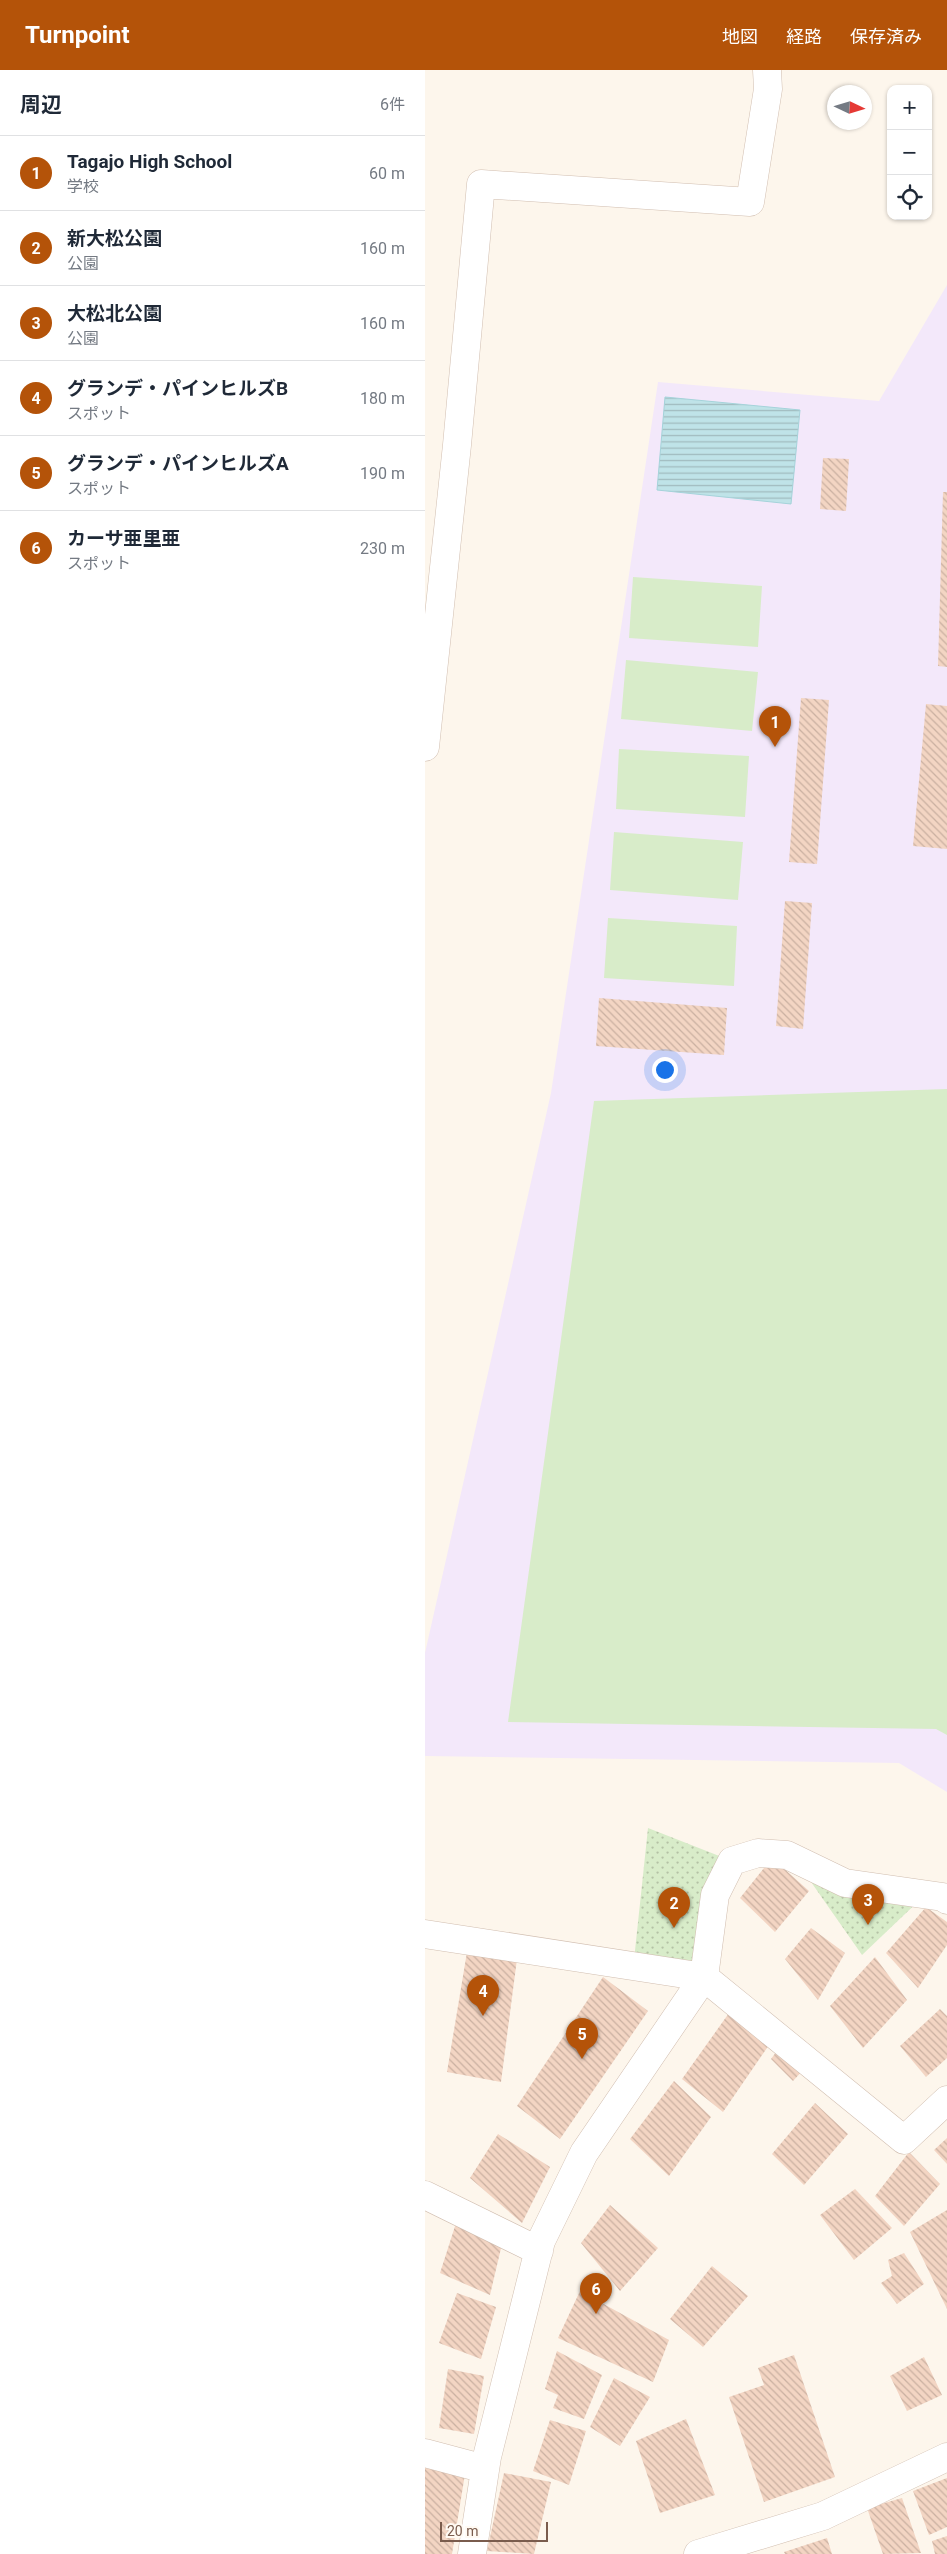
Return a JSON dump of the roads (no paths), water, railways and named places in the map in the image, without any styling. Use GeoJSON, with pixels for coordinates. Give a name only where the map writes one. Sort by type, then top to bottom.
{"type":"FeatureCollection","features":[{"type":"Feature","properties":{"kind":"street"},"geometry":{"type":"LineString","coordinates":[[425,747],[457,445],[481,184],[750,202],[768,89],[767,70]]}},
{"type":"Feature","properties":{"kind":"street"},"geometry":{"type":"LineString","coordinates":[[472,2554],[485,2469],[541,2241],[584,2153],[704,1977],[715,1895],[731,1861],[758,1853],[787,1855],[845,1882],[943,1897],[947,1900]]}},
{"type":"Feature","properties":{"kind":"street"},"geometry":{"type":"LineString","coordinates":[[425,1934],[704,1977],[904,2140],[947,2100]]}},
{"type":"Feature","properties":{"kind":"street"},"geometry":{"type":"LineString","coordinates":[[425,2195],[539,2251]]}},
{"type":"Feature","properties":{"kind":"street"},"geometry":{"type":"LineString","coordinates":[[425,2453],[485,2469]]}},
{"type":"Feature","properties":{"kind":"street"},"geometry":{"type":"LineString","coordinates":[[708,2552],[823,2516],[947,2457]]}},
{"type":"Feature","properties":{"kind":"water"},"geometry":{"type":"Polygon","coordinates":[[[665,397],[800,410],[791,504],[657,490],[665,397]]]}},
{"type":"Feature","properties":{"kind":"place","name":"Tagajo High School"},"geometry":{"type":"Point","coordinates":[775,747]}},
{"type":"Feature","properties":{"kind":"place","name":"大松北公園"},"geometry":{"type":"Point","coordinates":[868,1925]}},
{"type":"Feature","properties":{"kind":"place","name":"新大松公園"},"geometry":{"type":"Point","coordinates":[674,1928]}},
{"type":"Feature","properties":{"kind":"place","name":"グランデ・パインヒルズB"},"geometry":{"type":"Point","coordinates":[483,2016]}},
{"type":"Feature","properties":{"kind":"place","name":"グランデ・パインヒルズA"},"geometry":{"type":"Point","coordinates":[582,2059]}},
{"type":"Feature","properties":{"kind":"place","name":"カーサ亜里亜"},"geometry":{"type":"Point","coordinates":[596,2314]}}]}
